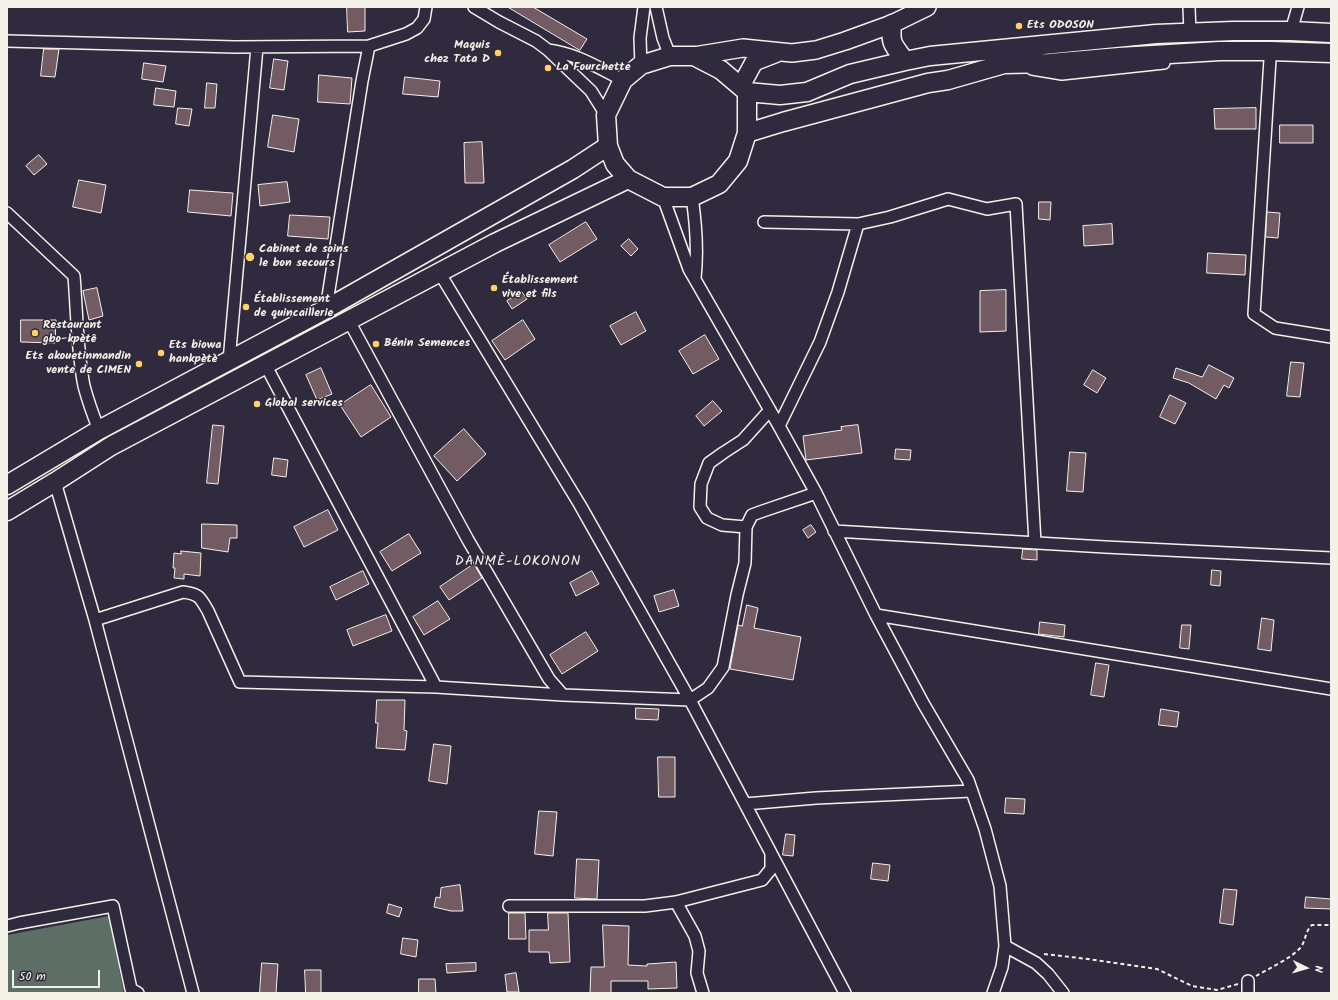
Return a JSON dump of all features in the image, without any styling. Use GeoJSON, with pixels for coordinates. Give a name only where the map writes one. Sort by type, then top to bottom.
{"type":"FeatureCollection","features":[{"type":"Feature","properties":{"kind":"highway"},"geometry":{"type":"LineString","coordinates":[[892,24],[892,44],[904,61]]}},
{"type":"Feature","properties":{"kind":"highway"},"geometry":{"type":"LineString","coordinates":[[744,89],[747,133],[738,162],[719,184],[692,196],[663,197],[628,179],[616,164],[608,146],[606,115],[623,80],[641,65],[670,56],[694,56],[721,70],[744,89],[780,95],[807,92],[850,74],[930,56],[1156,34],[1233,31],[1291,31],[1331,34]]}},
{"type":"Feature","properties":{"kind":"highway"},"geometry":{"type":"LineString","coordinates":[[747,133],[928,83],[948,80],[1004,64],[1050,63],[1220,51],[1331,53]]}},
{"type":"Feature","properties":{"kind":"highway"},"geometry":{"type":"LineString","coordinates":[[7,485],[99,430],[326,310],[573,169],[608,146]]}},
{"type":"Feature","properties":{"kind":"highway"},"geometry":{"type":"LineString","coordinates":[[7,511],[111,446],[495,243],[628,179]]}},
{"type":"Feature","properties":{"kind":"main road"},"geometry":{"type":"LineString","coordinates":[[694,56],[743,48],[792,53],[816,50],[892,24],[928,7]]}},
{"type":"Feature","properties":{"kind":"main road"},"geometry":{"type":"LineString","coordinates":[[744,89],[754,62],[782,51]]}},
{"type":"Feature","properties":{"kind":"street"},"geometry":{"type":"LineString","coordinates":[[7,41],[257,47],[369,46],[406,34],[417,28],[424,20],[426,7]]}},
{"type":"Feature","properties":{"kind":"street"},"geometry":{"type":"LineString","coordinates":[[474,7],[536,41],[548,50],[591,91],[606,115]]}},
{"type":"Feature","properties":{"kind":"street"},"geometry":{"type":"LineString","coordinates":[[641,65],[640,38],[644,7]]}},
{"type":"Feature","properties":{"kind":"street"},"geometry":{"type":"LineString","coordinates":[[656,7],[663,38],[670,56]]}},
{"type":"Feature","properties":{"kind":"street"},"geometry":{"type":"LineString","coordinates":[[1189,7],[1190,33]]}},
{"type":"Feature","properties":{"kind":"street"},"geometry":{"type":"LineString","coordinates":[[1291,31],[1298,7]]}},
{"type":"Feature","properties":{"kind":"street"},"geometry":{"type":"LineString","coordinates":[[326,310],[362,81],[369,46]]}},
{"type":"Feature","properties":{"kind":"street"},"geometry":{"type":"LineString","coordinates":[[229,361],[257,47]]}},
{"type":"Feature","properties":{"kind":"street"},"geometry":{"type":"LineString","coordinates":[[548,50],[562,51],[573,55],[623,80]]}},
{"type":"Feature","properties":{"kind":"street"},"geometry":{"type":"LineString","coordinates":[[1270,60],[1254,314],[1275,328],[1331,337]]}},
{"type":"Feature","properties":{"kind":"street"},"geometry":{"type":"LineString","coordinates":[[1004,64],[1049,73],[1062,74],[1176,61],[1331,61]]}},
{"type":"Feature","properties":{"kind":"street"},"geometry":{"type":"LineString","coordinates":[[692,196],[695,217],[697,262],[695,278]]}},
{"type":"Feature","properties":{"kind":"street"},"geometry":{"type":"LineString","coordinates":[[663,197],[689,268],[816,493],[876,615],[923,703],[968,780],[985,829],[1000,886],[1005,946],[1002,967],[993,993]]}},
{"type":"Feature","properties":{"kind":"street"},"geometry":{"type":"LineString","coordinates":[[764,222],[858,224],[890,217],[948,199],[987,209],[1016,204],[1035,543]]}},
{"type":"Feature","properties":{"kind":"street"},"geometry":{"type":"LineString","coordinates":[[7,214],[74,276],[79,349],[84,385],[89,404],[99,430]]}},
{"type":"Feature","properties":{"kind":"street"},"geometry":{"type":"LineString","coordinates":[[779,426],[820,342],[838,292],[858,224]]}},
{"type":"Feature","properties":{"kind":"street"},"geometry":{"type":"LineString","coordinates":[[439,272],[580,505],[690,700],[845,993]]}},
{"type":"Feature","properties":{"kind":"street"},"geometry":{"type":"LineString","coordinates":[[349,321],[468,540],[549,679],[563,695]]}},
{"type":"Feature","properties":{"kind":"street"},"geometry":{"type":"LineString","coordinates":[[265,364],[436,687]]}},
{"type":"Feature","properties":{"kind":"street"},"geometry":{"type":"LineString","coordinates":[[746,527],[722,525],[707,518],[700,507],[701,484],[709,463],[743,440],[770,410]]}},
{"type":"Feature","properties":{"kind":"street"},"geometry":{"type":"LineString","coordinates":[[54,482],[95,620],[193,993]]}},
{"type":"Feature","properties":{"kind":"street"},"geometry":{"type":"LineString","coordinates":[[95,620],[183,592],[195,594],[202,599],[240,682],[436,687],[563,695],[690,700],[708,688],[723,667],[736,595],[745,563],[746,527],[752,516],[816,493]]}},
{"type":"Feature","properties":{"kind":"street"},"geometry":{"type":"LineString","coordinates":[[834,531],[1331,558]]}},
{"type":"Feature","properties":{"kind":"street"},"geometry":{"type":"LineString","coordinates":[[876,615],[1331,689]]}},
{"type":"Feature","properties":{"kind":"street"},"geometry":{"type":"LineString","coordinates":[[745,804],[816,798],[972,791]]}},
{"type":"Feature","properties":{"kind":"street"},"geometry":{"type":"LineString","coordinates":[[509,906],[645,906],[676,902],[762,880],[771,869],[771,853]]}},
{"type":"Feature","properties":{"kind":"street"},"geometry":{"type":"LineString","coordinates":[[676,902],[695,936],[699,951],[697,973],[703,993]]}},
{"type":"Feature","properties":{"kind":"street"},"geometry":{"type":"LineString","coordinates":[[7,926],[113,906],[131,989],[138,993]]}},
{"type":"Feature","properties":{"kind":"street"},"geometry":{"type":"LineString","coordinates":[[1005,946],[1036,963],[1048,974],[1064,993]]}},
{"type":"Feature","properties":{"kind":"street"},"geometry":{"type":"LineString","coordinates":[[1248,981],[1248,993]]}},
{"type":"Feature","properties":{"kind":"path"},"geometry":{"type":"LineString","coordinates":[[1044,954],[1157,969],[1192,986],[1217,990],[1248,981],[1292,955],[1301,946],[1308,928],[1312,925],[1331,925]]}},
{"type":"Feature","properties":{"kind":"green space"},"geometry":{"type":"Polygon","coordinates":[[[109,916],[124,993],[7,993],[7,935],[109,916]]]}},
{"type":"Feature","properties":{"kind":"building"},"geometry":{"type":"Polygon","coordinates":[[[347,7],[365,7],[365,31],[348,32],[347,7]]]}},
{"type":"Feature","properties":{"kind":"building"},"geometry":{"type":"Polygon","coordinates":[[[508,7],[533,7],[587,39],[580,50],[508,7]]]}},
{"type":"Feature","properties":{"kind":"building"},"geometry":{"type":"Polygon","coordinates":[[[44,49],[59,49],[55,77],[41,76],[44,49]]]}},
{"type":"Feature","properties":{"kind":"building"},"geometry":{"type":"Polygon","coordinates":[[[274,59],[288,61],[284,90],[270,88],[274,59]]]}},
{"type":"Feature","properties":{"kind":"building"},"geometry":{"type":"Polygon","coordinates":[[[144,63],[166,66],[163,82],[142,79],[144,63]]]}},
{"type":"Feature","properties":{"kind":"building"},"geometry":{"type":"Polygon","coordinates":[[[319,75],[352,78],[350,104],[318,102],[319,75]]]}},
{"type":"Feature","properties":{"kind":"building"},"geometry":{"type":"Polygon","coordinates":[[[405,77],[440,81],[438,97],[403,94],[405,77]]]}},
{"type":"Feature","properties":{"kind":"building"},"geometry":{"type":"Polygon","coordinates":[[[207,83],[217,84],[215,108],[205,108],[207,83]]]}},
{"type":"Feature","properties":{"kind":"building"},"geometry":{"type":"Polygon","coordinates":[[[156,88],[176,91],[174,107],[154,105],[156,88]]]}},
{"type":"Feature","properties":{"kind":"building"},"geometry":{"type":"Polygon","coordinates":[[[178,108],[192,109],[189,126],[176,124],[178,108]]]}},
{"type":"Feature","properties":{"kind":"building"},"geometry":{"type":"Polygon","coordinates":[[[1256,108],[1256,129],[1215,129],[1214,109],[1256,108]]]}},
{"type":"Feature","properties":{"kind":"building"},"geometry":{"type":"Polygon","coordinates":[[[273,115],[299,119],[294,152],[268,147],[273,115]]]}},
{"type":"Feature","properties":{"kind":"building"},"geometry":{"type":"Polygon","coordinates":[[[1280,125],[1313,125],[1313,143],[1280,143],[1280,125]]]}},
{"type":"Feature","properties":{"kind":"building"},"geometry":{"type":"Polygon","coordinates":[[[482,142],[484,183],[465,183],[464,143],[482,142]]]}},
{"type":"Feature","properties":{"kind":"building"},"geometry":{"type":"Polygon","coordinates":[[[39,155],[47,164],[34,175],[26,166],[39,155]]]}},
{"type":"Feature","properties":{"kind":"building"},"geometry":{"type":"Polygon","coordinates":[[[79,180],[106,185],[101,213],[73,207],[79,180]]]}},
{"type":"Feature","properties":{"kind":"building"},"geometry":{"type":"Polygon","coordinates":[[[287,182],[290,202],[260,206],[258,185],[287,182]]]}},
{"type":"Feature","properties":{"kind":"building"},"geometry":{"type":"Polygon","coordinates":[[[190,190],[233,193],[231,216],[188,212],[190,190]]]}},
{"type":"Feature","properties":{"kind":"building"},"geometry":{"type":"Polygon","coordinates":[[[1039,202],[1051,202],[1050,220],[1039,219],[1039,202]]]}},
{"type":"Feature","properties":{"kind":"building"},"geometry":{"type":"Polygon","coordinates":[[[1267,212],[1280,213],[1278,238],[1266,237],[1267,212]]]}},
{"type":"Feature","properties":{"kind":"building"},"geometry":{"type":"Polygon","coordinates":[[[290,215],[330,217],[328,239],[288,236],[290,215]]]}},
{"type":"Feature","properties":{"kind":"building"},"geometry":{"type":"Polygon","coordinates":[[[586,222],[597,239],[560,262],[549,245],[586,222]]]}},
{"type":"Feature","properties":{"kind":"building"},"geometry":{"type":"Polygon","coordinates":[[[1112,224],[1113,244],[1084,246],[1083,226],[1112,224]]]}},
{"type":"Feature","properties":{"kind":"building"},"geometry":{"type":"Polygon","coordinates":[[[629,239],[638,249],[631,256],[621,246],[629,239]]]}},
{"type":"Feature","properties":{"kind":"building"},"geometry":{"type":"Polygon","coordinates":[[[1208,253],[1246,255],[1245,275],[1207,273],[1208,253]]]}},
{"type":"Feature","properties":{"kind":"building"},"geometry":{"type":"Polygon","coordinates":[[[97,288],[103,316],[89,320],[83,291],[97,288]]]}},
{"type":"Feature","properties":{"kind":"building"},"geometry":{"type":"Polygon","coordinates":[[[1006,290],[1006,331],[980,332],[980,291],[1006,290]]]}},
{"type":"Feature","properties":{"kind":"building"},"geometry":{"type":"Polygon","coordinates":[[[522,292],[527,299],[512,309],[507,301],[522,292]]]}},
{"type":"Feature","properties":{"kind":"building"},"geometry":{"type":"Polygon","coordinates":[[[636,312],[646,331],[621,345],[610,326],[636,312]]]}},
{"type":"Feature","properties":{"kind":"building"},"geometry":{"type":"Polygon","coordinates":[[[21,320],[56,320],[55,343],[21,342],[21,320]]]}},
{"type":"Feature","properties":{"kind":"building"},"geometry":{"type":"Polygon","coordinates":[[[523,320],[535,339],[505,360],[492,341],[523,320]]]}},
{"type":"Feature","properties":{"kind":"building"},"geometry":{"type":"Polygon","coordinates":[[[705,335],[719,359],[693,374],[679,351],[705,335]]]}},
{"type":"Feature","properties":{"kind":"building"},"geometry":{"type":"Polygon","coordinates":[[[1291,362],[1304,363],[1300,397],[1287,396],[1291,362]]]}},
{"type":"Feature","properties":{"kind":"building"},"geometry":{"type":"Polygon","coordinates":[[[1209,365],[1234,378],[1229,388],[1224,385],[1216,399],[1189,383],[1173,378],[1176,368],[1202,377],[1209,365]]]}},
{"type":"Feature","properties":{"kind":"building"},"geometry":{"type":"Polygon","coordinates":[[[321,368],[332,394],[317,400],[306,375],[321,368]]]}},
{"type":"Feature","properties":{"kind":"building"},"geometry":{"type":"Polygon","coordinates":[[[1093,370],[1106,378],[1097,393],[1084,385],[1093,370]]]}},
{"type":"Feature","properties":{"kind":"building"},"geometry":{"type":"Polygon","coordinates":[[[371,385],[391,417],[361,437],[340,405],[371,385]]]}},
{"type":"Feature","properties":{"kind":"building"},"geometry":{"type":"Polygon","coordinates":[[[1170,395],[1186,403],[1175,424],[1160,417],[1170,395]]]}},
{"type":"Feature","properties":{"kind":"building"},"geometry":{"type":"Polygon","coordinates":[[[713,401],[722,411],[704,426],[696,416],[713,401]]]}},
{"type":"Feature","properties":{"kind":"building"},"geometry":{"type":"Polygon","coordinates":[[[213,425],[224,426],[218,484],[207,483],[213,425]]]}},
{"type":"Feature","properties":{"kind":"building"},"geometry":{"type":"Polygon","coordinates":[[[858,425],[862,453],[806,460],[803,436],[842,430],[841,427],[858,425]]]}},
{"type":"Feature","properties":{"kind":"building"},"geometry":{"type":"Polygon","coordinates":[[[464,429],[486,454],[457,481],[434,456],[464,429]]]}},
{"type":"Feature","properties":{"kind":"building"},"geometry":{"type":"Polygon","coordinates":[[[896,449],[911,450],[910,460],[895,459],[896,449]]]}},
{"type":"Feature","properties":{"kind":"building"},"geometry":{"type":"Polygon","coordinates":[[[1070,452],[1086,453],[1083,492],[1067,491],[1070,452]]]}},
{"type":"Feature","properties":{"kind":"building"},"geometry":{"type":"Polygon","coordinates":[[[274,458],[288,460],[286,477],[272,475],[274,458]]]}},
{"type":"Feature","properties":{"kind":"building"},"geometry":{"type":"Polygon","coordinates":[[[328,510],[338,530],[304,547],[294,527],[328,510]]]}},
{"type":"Feature","properties":{"kind":"building"},"geometry":{"type":"Polygon","coordinates":[[[202,524],[237,525],[237,538],[230,538],[228,552],[202,548],[202,524]]]}},
{"type":"Feature","properties":{"kind":"building"},"geometry":{"type":"Polygon","coordinates":[[[811,525],[816,532],[808,538],[803,530],[811,525]]]}},
{"type":"Feature","properties":{"kind":"building"},"geometry":{"type":"Polygon","coordinates":[[[409,534],[421,553],[392,571],[380,552],[409,534]]]}},
{"type":"Feature","properties":{"kind":"building"},"geometry":{"type":"Polygon","coordinates":[[[1023,549],[1037,550],[1037,560],[1022,559],[1023,549]]]}},
{"type":"Feature","properties":{"kind":"building"},"geometry":{"type":"Polygon","coordinates":[[[181,551],[201,553],[200,576],[184,574],[184,579],[174,578],[174,553],[181,554],[181,551]]]}},
{"type":"Feature","properties":{"kind":"building"},"geometry":{"type":"Polygon","coordinates":[[[474,564],[482,578],[449,600],[440,587],[474,564]]]}},
{"type":"Feature","properties":{"kind":"building"},"geometry":{"type":"Polygon","coordinates":[[[1212,570],[1221,571],[1220,586],[1211,585],[1212,570]]]}},
{"type":"Feature","properties":{"kind":"building"},"geometry":{"type":"Polygon","coordinates":[[[363,571],[369,584],[336,600],[330,587],[363,571]]]}},
{"type":"Feature","properties":{"kind":"building"},"geometry":{"type":"Polygon","coordinates":[[[592,571],[599,584],[576,596],[570,583],[592,571]]]}},
{"type":"Feature","properties":{"kind":"building"},"geometry":{"type":"Polygon","coordinates":[[[674,590],[679,606],[659,612],[654,596],[674,590]]]}},
{"type":"Feature","properties":{"kind":"building"},"geometry":{"type":"Polygon","coordinates":[[[438,601],[450,619],[424,635],[413,617],[438,601]]]}},
{"type":"Feature","properties":{"kind":"building"},"geometry":{"type":"Polygon","coordinates":[[[747,605],[758,608],[754,628],[801,637],[793,680],[730,669],[738,625],[742,626],[747,605]]]}},
{"type":"Feature","properties":{"kind":"building"},"geometry":{"type":"Polygon","coordinates":[[[386,615],[392,631],[353,646],[347,630],[386,615]]]}},
{"type":"Feature","properties":{"kind":"building"},"geometry":{"type":"Polygon","coordinates":[[[1262,618],[1274,620],[1271,651],[1258,649],[1262,618]]]}},
{"type":"Feature","properties":{"kind":"building"},"geometry":{"type":"Polygon","coordinates":[[[1040,622],[1065,625],[1064,637],[1039,634],[1040,622]]]}},
{"type":"Feature","properties":{"kind":"building"},"geometry":{"type":"Polygon","coordinates":[[[1182,625],[1191,625],[1189,649],[1180,648],[1182,625]]]}},
{"type":"Feature","properties":{"kind":"building"},"geometry":{"type":"Polygon","coordinates":[[[586,632],[598,651],[562,674],[550,655],[586,632]]]}},
{"type":"Feature","properties":{"kind":"building"},"geometry":{"type":"Polygon","coordinates":[[[1096,663],[1109,665],[1104,697],[1091,695],[1096,663]]]}},
{"type":"Feature","properties":{"kind":"building"},"geometry":{"type":"Polygon","coordinates":[[[377,700],[405,700],[404,730],[407,731],[405,750],[376,748],[378,723],[376,723],[377,700]]]}},
{"type":"Feature","properties":{"kind":"building"},"geometry":{"type":"Polygon","coordinates":[[[636,708],[659,709],[658,720],[636,719],[636,708]]]}},
{"type":"Feature","properties":{"kind":"building"},"geometry":{"type":"Polygon","coordinates":[[[1161,709],[1179,712],[1177,727],[1159,725],[1161,709]]]}},
{"type":"Feature","properties":{"kind":"building"},"geometry":{"type":"Polygon","coordinates":[[[434,744],[451,746],[447,784],[429,781],[434,744]]]}},
{"type":"Feature","properties":{"kind":"building"},"geometry":{"type":"Polygon","coordinates":[[[658,757],[675,757],[675,797],[659,797],[658,757]]]}},
{"type":"Feature","properties":{"kind":"building"},"geometry":{"type":"Polygon","coordinates":[[[1006,798],[1025,799],[1024,814],[1005,813],[1006,798]]]}},
{"type":"Feature","properties":{"kind":"building"},"geometry":{"type":"Polygon","coordinates":[[[539,811],[557,812],[553,856],[535,854],[539,811]]]}},
{"type":"Feature","properties":{"kind":"building"},"geometry":{"type":"Polygon","coordinates":[[[786,834],[795,835],[793,856],[783,855],[786,834]]]}},
{"type":"Feature","properties":{"kind":"building"},"geometry":{"type":"Polygon","coordinates":[[[577,859],[599,860],[597,899],[575,898],[577,859]]]}},
{"type":"Feature","properties":{"kind":"building"},"geometry":{"type":"Polygon","coordinates":[[[873,863],[890,865],[888,881],[871,879],[873,863]]]}},
{"type":"Feature","properties":{"kind":"building"},"geometry":{"type":"Polygon","coordinates":[[[460,885],[463,911],[451,911],[434,907],[436,897],[440,898],[441,888],[460,885]]]}},
{"type":"Feature","properties":{"kind":"building"},"geometry":{"type":"Polygon","coordinates":[[[1224,889],[1237,890],[1233,925],[1220,923],[1224,889]]]}},
{"type":"Feature","properties":{"kind":"building"},"geometry":{"type":"Polygon","coordinates":[[[1306,897],[1331,899],[1331,909],[1305,908],[1306,897]]]}},
{"type":"Feature","properties":{"kind":"building"},"geometry":{"type":"Polygon","coordinates":[[[389,904],[402,908],[399,917],[387,913],[389,904]]]}},
{"type":"Feature","properties":{"kind":"building"},"geometry":{"type":"Polygon","coordinates":[[[509,913],[525,913],[526,939],[509,939],[509,913]]]}},
{"type":"Feature","properties":{"kind":"building"},"geometry":{"type":"Polygon","coordinates":[[[548,913],[568,913],[570,962],[550,963],[549,952],[529,952],[529,930],[548,930],[548,913]]]}},
{"type":"Feature","properties":{"kind":"building"},"geometry":{"type":"Polygon","coordinates":[[[603,925],[629,926],[628,965],[647,966],[647,964],[676,962],[677,988],[648,989],[648,981],[611,981],[611,993],[590,993],[591,967],[604,967],[603,925]]]}},
{"type":"Feature","properties":{"kind":"building"},"geometry":{"type":"Polygon","coordinates":[[[403,938],[418,940],[416,957],[401,954],[403,938]]]}},
{"type":"Feature","properties":{"kind":"building"},"geometry":{"type":"Polygon","coordinates":[[[262,963],[278,964],[276,993],[260,993],[262,963]]]}},
{"type":"Feature","properties":{"kind":"building"},"geometry":{"type":"Polygon","coordinates":[[[476,963],[476,971],[447,973],[446,964],[476,963]]]}},
{"type":"Feature","properties":{"kind":"building"},"geometry":{"type":"Polygon","coordinates":[[[305,970],[321,970],[321,993],[306,993],[305,970]]]}},
{"type":"Feature","properties":{"kind":"building"},"geometry":{"type":"Polygon","coordinates":[[[516,973],[519,992],[507,992],[505,975],[516,973]]]}},
{"type":"Feature","properties":{"kind":"building"},"geometry":{"type":"Polygon","coordinates":[[[419,979],[435,979],[436,993],[419,993],[419,979]]]}},
{"type":"Feature","properties":{"kind":"place","name":"Ets ODOSON"},"geometry":{"type":"Point","coordinates":[1019,26]}},
{"type":"Feature","properties":{"kind":"place","name":"Maquis chez Tata D"},"geometry":{"type":"Point","coordinates":[498,53]}},
{"type":"Feature","properties":{"kind":"place","name":"La Fourchette"},"geometry":{"type":"Point","coordinates":[548,68]}},
{"type":"Feature","properties":{"kind":"place","name":"Cabinet de soins le bon secours"},"geometry":{"type":"Point","coordinates":[250,257]}},
{"type":"Feature","properties":{"kind":"place","name":"Établissement vive et fils"},"geometry":{"type":"Point","coordinates":[494,288]}},
{"type":"Feature","properties":{"kind":"place","name":"Établissement de quincaillerie"},"geometry":{"type":"Point","coordinates":[246,307]}},
{"type":"Feature","properties":{"kind":"place","name":"Restaurant gbo-kpètê"},"geometry":{"type":"Point","coordinates":[35,333]}},
{"type":"Feature","properties":{"kind":"place","name":"Bénin Semences"},"geometry":{"type":"Point","coordinates":[376,344]}},
{"type":"Feature","properties":{"kind":"place","name":"Ets biowa hankpètè"},"geometry":{"type":"Point","coordinates":[161,353]}},
{"type":"Feature","properties":{"kind":"place","name":"Ets akouetinmandin vente de CIMEN"},"geometry":{"type":"Point","coordinates":[139,364]}},
{"type":"Feature","properties":{"kind":"place","name":"Global services"},"geometry":{"type":"Point","coordinates":[257,404]}},
{"type":"Feature","properties":{"kind":"district","name":"DANMÈ-LOKONON"},"geometry":{"type":"Point","coordinates":[518,563]}}]}
